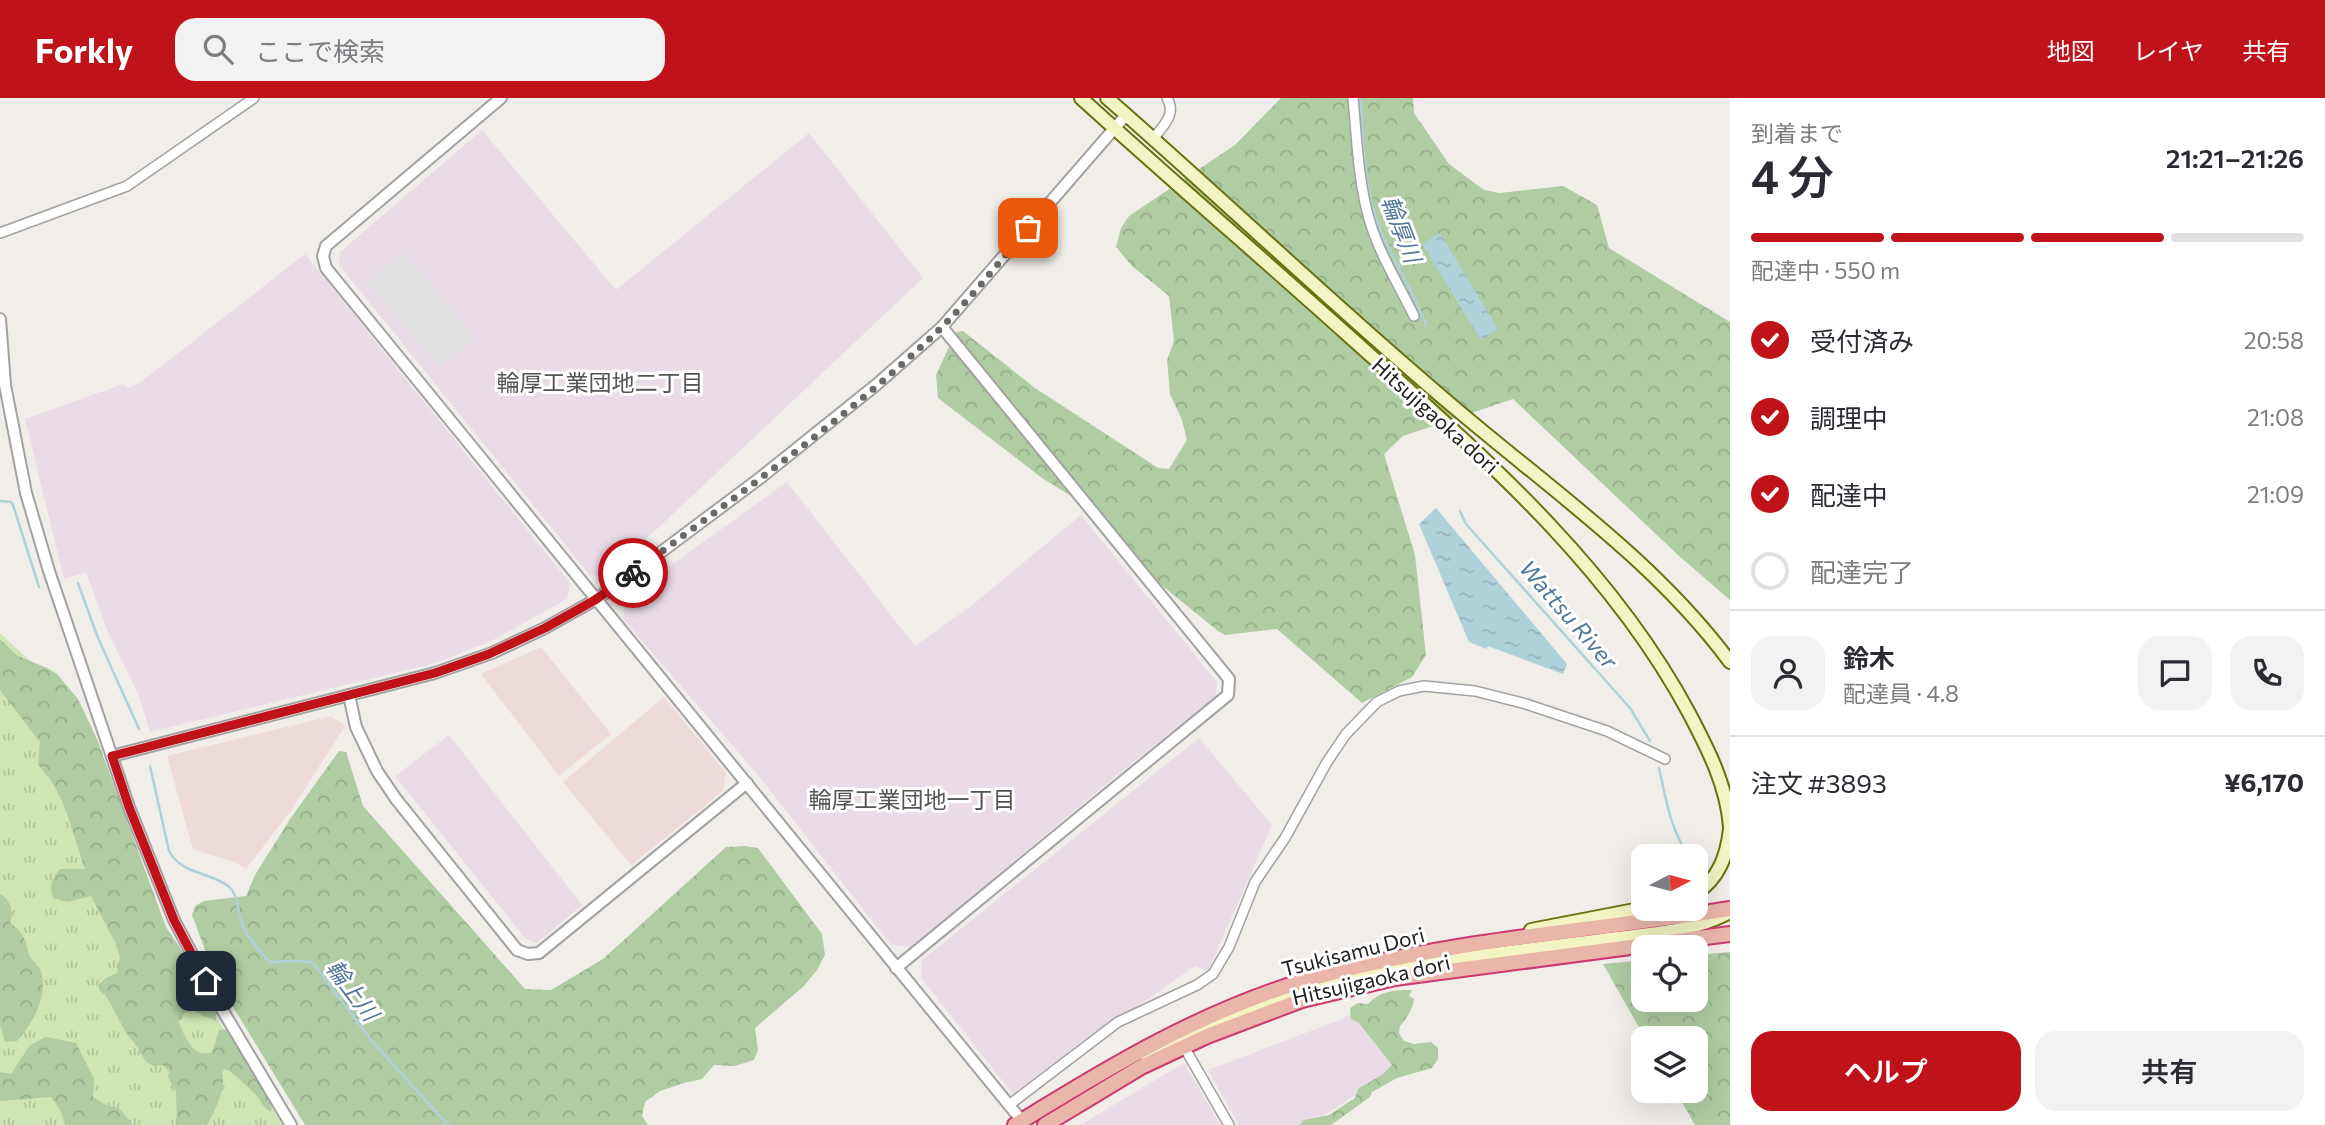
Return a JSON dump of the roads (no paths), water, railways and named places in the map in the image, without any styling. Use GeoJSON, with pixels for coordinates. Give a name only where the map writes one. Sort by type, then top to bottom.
{"type":"FeatureCollection","features":[{"type":"Feature","properties":{"kind":"highway","name":"Tsukisamu Dori"},"geometry":{"type":"LineString","coordinates":[[1045,1125],[1141,1067],[1232,1006],[1311,979],[1391,959],[1730,910]]}},
{"type":"Feature","properties":{"kind":"highway","name":"Tsukisamu Dori"},"geometry":{"type":"LineString","coordinates":[[1018,1123],[1092,1078],[1179,1039],[1302,1000],[1395,978],[1730,934]]}},
{"type":"Feature","properties":{"kind":"main road","name":"Hitsujigaoka dori"},"geometry":{"type":"LineString","coordinates":[[1081,98],[1446,423],[1516,488],[1573,548],[1641,633],[1654,654],[1704,743],[1730,802]]}},
{"type":"Feature","properties":{"kind":"main road","name":"Hitsujigaoka dori"},"geometry":{"type":"LineString","coordinates":[[1107,98],[1454,408],[1625,548],[1681,605],[1730,662]]}},
{"type":"Feature","properties":{"kind":"main road","name":"Hitsujigaoka dori"},"geometry":{"type":"LineString","coordinates":[[1708,883],[1724,858],[1730,828],[1723,788]]}},
{"type":"Feature","properties":{"kind":"main road","name":"Hitsujigaoka dori"},"geometry":{"type":"LineString","coordinates":[[1038,1125],[1086,1092],[1179,1039],[1286,998],[1355,978],[1482,955],[1674,930],[1706,923],[1730,910]]}},
{"type":"Feature","properties":{"kind":"main road","name":"Hitsujigaoka dori"},"geometry":{"type":"LineString","coordinates":[[1391,959],[1451,943],[1631,911]]}},
{"type":"Feature","properties":{"kind":"street"},"geometry":{"type":"LineString","coordinates":[[0,233],[127,186],[254,98]]}},
{"type":"Feature","properties":{"kind":"street"},"geometry":{"type":"LineString","coordinates":[[501,98],[326,246],[323,256],[326,268],[1009,1105],[1018,1123]]}},
{"type":"Feature","properties":{"kind":"street"},"geometry":{"type":"LineString","coordinates":[[1153,139],[1169,119],[1171,108],[1167,98]]}},
{"type":"Feature","properties":{"kind":"street"},"geometry":{"type":"LineString","coordinates":[[1353,98],[1363,193],[1370,223],[1414,316]]}},
{"type":"Feature","properties":{"kind":"street"},"geometry":{"type":"LineString","coordinates":[[112,756],[435,673],[492,653],[595,600],[760,478],[867,393],[942,327],[1126,114]]}},
{"type":"Feature","properties":{"kind":"street"},"geometry":{"type":"LineString","coordinates":[[0,319],[5,385],[26,493],[49,571],[129,807],[174,920],[217,1001],[291,1125]]}},
{"type":"Feature","properties":{"kind":"street"},"geometry":{"type":"LineString","coordinates":[[896,968],[1228,695],[1230,688],[1229,679],[942,327]]}},
{"type":"Feature","properties":{"kind":"street"},"geometry":{"type":"LineString","coordinates":[[1009,1105],[1118,1022],[1197,985],[1213,974],[1229,947],[1255,882],[1285,838],[1327,762],[1346,734],[1377,702],[1399,691],[1424,686],[1475,691],[1526,704],[1607,731],[1665,759]]}},
{"type":"Feature","properties":{"kind":"street"},"geometry":{"type":"LineString","coordinates":[[349,695],[356,727],[377,771],[396,799],[517,950],[528,954],[539,953],[747,783]]}},
{"type":"Feature","properties":{"kind":"street"},"geometry":{"type":"LineString","coordinates":[[1179,1039],[1229,1125]]}},
{"type":"Feature","properties":{"kind":"water"},"geometry":{"type":"Polygon","coordinates":[[[1440,233],[1498,329],[1481,340],[1422,244],[1440,233]]]}},
{"type":"Feature","properties":{"kind":"water"},"geometry":{"type":"Polygon","coordinates":[[[1436,508],[1567,664],[1563,674],[1488,646],[1486,649],[1469,642],[1419,524],[1436,508]]]}},
{"type":"Feature","properties":{"kind":"waterway","name":"輪厚川"},"geometry":{"type":"LineString","coordinates":[[1360,98],[1365,163],[1374,212],[1426,325]]}},
{"type":"Feature","properties":{"kind":"waterway","name":"輪上川"},"geometry":{"type":"LineString","coordinates":[[0,501],[11,502],[13,505],[39,587]]}},
{"type":"Feature","properties":{"kind":"waterway","name":"Wattsu River"},"geometry":{"type":"LineString","coordinates":[[1460,511],[1466,524],[1630,708],[1650,741]]}},
{"type":"Feature","properties":{"kind":"waterway","name":"輪上川"},"geometry":{"type":"LineString","coordinates":[[78,583],[98,638],[139,729]]}},
{"type":"Feature","properties":{"kind":"waterway","name":"輪上川"},"geometry":{"type":"LineString","coordinates":[[150,766],[169,851],[174,859],[188,869],[220,881],[232,890],[245,931],[269,962],[313,963],[371,1040],[448,1125]]}},
{"type":"Feature","properties":{"kind":"waterway","name":"Wattsu River"},"geometry":{"type":"LineString","coordinates":[[1659,768],[1673,824],[1682,844]]}},
{"type":"Feature","properties":{"kind":"district","name":"輪厚工業団地二丁目"},"geometry":{"type":"Point","coordinates":[600,382]}},
{"type":"Feature","properties":{"kind":"district","name":"輪厚工業団地一丁目"},"geometry":{"type":"Point","coordinates":[912,799]}}]}
